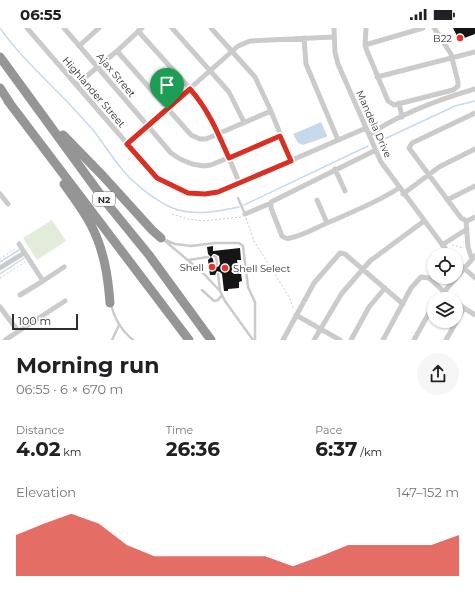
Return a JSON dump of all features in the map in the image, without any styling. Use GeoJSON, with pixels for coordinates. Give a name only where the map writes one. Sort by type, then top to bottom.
{"type":"FeatureCollection","features":[{"type":"Feature","properties":{"kind":"highway","name":"N2"},"geometry":{"type":"LineString","coordinates":[[0,57],[105,201],[149,255],[211,340]]}},
{"type":"Feature","properties":{"kind":"highway","name":"N2"},"geometry":{"type":"LineString","coordinates":[[0,88],[8,101],[189,340]]}},
{"type":"Feature","properties":{"kind":"highway"},"geometry":{"type":"LineString","coordinates":[[8,101],[91,225],[100,245],[105,264],[110,303]]}},
{"type":"Feature","properties":{"kind":"highway"},"geometry":{"type":"LineString","coordinates":[[38,110],[161,238]]}},
{"type":"Feature","properties":{"kind":"street","name":"Highlander Street"},"geometry":{"type":"LineString","coordinates":[[27,28],[157,178],[188,193],[213,193],[366,128]]}},
{"type":"Feature","properties":{"kind":"street","name":"Ajax Street"},"geometry":{"type":"LineString","coordinates":[[64,28],[171,153],[187,162],[197,166],[211,165],[280,136]]}},
{"type":"Feature","properties":{"kind":"street"},"geometry":{"type":"LineString","coordinates":[[79,46],[99,28]]}},
{"type":"Feature","properties":{"kind":"street"},"geometry":{"type":"LineString","coordinates":[[172,28],[229,92],[244,122]]}},
{"type":"Feature","properties":{"kind":"street"},"geometry":{"type":"LineString","coordinates":[[211,28],[254,77],[271,111],[291,161]]}},
{"type":"Feature","properties":{"kind":"street","name":"Mandela Drive"},"geometry":{"type":"LineString","coordinates":[[334,28],[335,52],[338,64],[381,162],[403,194],[446,248]]}},
{"type":"Feature","properties":{"kind":"street"},"geometry":{"type":"LineString","coordinates":[[366,28],[365,45],[377,77],[389,102],[394,105],[399,104],[454,90],[458,86]]}},
{"type":"Feature","properties":{"kind":"street"},"geometry":{"type":"LineString","coordinates":[[365,45],[423,28]]}},
{"type":"Feature","properties":{"kind":"street"},"geometry":{"type":"LineString","coordinates":[[434,28],[452,58],[458,86],[462,93]]}},
{"type":"Feature","properties":{"kind":"street"},"geometry":{"type":"LineString","coordinates":[[76,85],[140,30],[206,109],[219,134],[239,182]]}},
{"type":"Feature","properties":{"kind":"street"},"geometry":{"type":"LineString","coordinates":[[127,144],[238,46],[250,41],[334,37]]}},
{"type":"Feature","properties":{"kind":"street"},"geometry":{"type":"LineString","coordinates":[[304,38],[306,64],[338,140]]}},
{"type":"Feature","properties":{"kind":"street"},"geometry":{"type":"LineString","coordinates":[[117,51],[167,109],[196,138],[206,139],[271,111]]}},
{"type":"Feature","properties":{"kind":"street"},"geometry":{"type":"LineString","coordinates":[[377,77],[475,52]]}},
{"type":"Feature","properties":{"kind":"street"},"geometry":{"type":"LineString","coordinates":[[370,137],[380,128],[402,117],[440,101],[475,89]]}},
{"type":"Feature","properties":{"kind":"street"},"geometry":{"type":"LineString","coordinates":[[440,101],[443,92]]}},
{"type":"Feature","properties":{"kind":"street"},"geometry":{"type":"LineString","coordinates":[[399,104],[402,117]]}},
{"type":"Feature","properties":{"kind":"street"},"geometry":{"type":"LineString","coordinates":[[466,221],[461,218],[409,148],[411,144],[475,113]]}},
{"type":"Feature","properties":{"kind":"street"},"geometry":{"type":"LineString","coordinates":[[244,212],[271,203],[375,148]]}},
{"type":"Feature","properties":{"kind":"street"},"geometry":{"type":"LineString","coordinates":[[403,194],[439,167],[475,149]]}},
{"type":"Feature","properties":{"kind":"street"},"geometry":{"type":"LineString","coordinates":[[335,169],[345,191]]}},
{"type":"Feature","properties":{"kind":"street"},"geometry":{"type":"LineString","coordinates":[[447,200],[475,186]]}},
{"type":"Feature","properties":{"kind":"street"},"geometry":{"type":"LineString","coordinates":[[271,203],[271,208],[280,233],[286,239],[365,207],[399,188]]}},
{"type":"Feature","properties":{"kind":"street"},"geometry":{"type":"LineString","coordinates":[[1,196],[8,204]]}},
{"type":"Feature","properties":{"kind":"street"},"geometry":{"type":"LineString","coordinates":[[317,200],[327,223]]}},
{"type":"Feature","properties":{"kind":"street"},"geometry":{"type":"LineString","coordinates":[[466,221],[475,217]]}},
{"type":"Feature","properties":{"kind":"street"},"geometry":{"type":"LineString","coordinates":[[314,340],[342,293],[362,268],[424,221]]}},
{"type":"Feature","properties":{"kind":"street"},"geometry":{"type":"LineString","coordinates":[[383,340],[411,288],[421,277],[429,278],[444,292],[474,258],[468,247],[466,221]]}},
{"type":"Feature","properties":{"kind":"street"},"geometry":{"type":"LineString","coordinates":[[443,244],[467,228]]}},
{"type":"Feature","properties":{"kind":"street"},"geometry":{"type":"LineString","coordinates":[[19,245],[43,281]]}},
{"type":"Feature","properties":{"kind":"street"},"geometry":{"type":"LineString","coordinates":[[0,268],[24,253]]}},
{"type":"Feature","properties":{"kind":"street"},"geometry":{"type":"LineString","coordinates":[[283,340],[318,277],[338,254],[345,254],[403,304]]}},
{"type":"Feature","properties":{"kind":"street"},"geometry":{"type":"LineString","coordinates":[[20,295],[64,267]]}},
{"type":"Feature","properties":{"kind":"street"},"geometry":{"type":"LineString","coordinates":[[464,269],[475,278]]}},
{"type":"Feature","properties":{"kind":"street"},"geometry":{"type":"LineString","coordinates":[[351,340],[369,307],[385,288]]}},
{"type":"Feature","properties":{"kind":"street"},"geometry":{"type":"LineString","coordinates":[[5,340],[65,301]]}},
{"type":"Feature","properties":{"kind":"street"},"geometry":{"type":"LineString","coordinates":[[0,307],[18,332]]}},
{"type":"Feature","properties":{"kind":"street"},"geometry":{"type":"LineString","coordinates":[[446,340],[464,308],[475,315]]}},
{"type":"Feature","properties":{"kind":"street"},"geometry":{"type":"LineString","coordinates":[[296,315],[340,340]]}},
{"type":"Feature","properties":{"kind":"street"},"geometry":{"type":"LineString","coordinates":[[414,340],[427,317]]}},
{"type":"Feature","properties":{"kind":"lane"},"geometry":{"type":"LineString","coordinates":[[238,198],[244,212]]}},
{"type":"Feature","properties":{"kind":"lane"},"geometry":{"type":"LineString","coordinates":[[161,238],[203,273],[220,291],[225,301],[254,340]]}},
{"type":"Feature","properties":{"kind":"lane"},"geometry":{"type":"LineString","coordinates":[[161,238],[175,244],[186,246],[239,243],[243,246],[248,287],[255,302],[254,340]]}},
{"type":"Feature","properties":{"kind":"lane"},"geometry":{"type":"LineString","coordinates":[[214,256],[216,257],[217,264]]}},
{"type":"Feature","properties":{"kind":"lane"},"geometry":{"type":"LineString","coordinates":[[188,260],[208,257]]}},
{"type":"Feature","properties":{"kind":"lane"},"geometry":{"type":"LineString","coordinates":[[218,274],[220,291]]}},
{"type":"Feature","properties":{"kind":"lane"},"geometry":{"type":"LineString","coordinates":[[202,290],[214,301],[218,300],[222,295]]}},
{"type":"Feature","properties":{"kind":"lane"},"geometry":{"type":"LineString","coordinates":[[110,303],[119,325],[129,339],[133,340]]}},
{"type":"Feature","properties":{"kind":"lane"},"geometry":{"type":"LineString","coordinates":[[112,340],[119,325]]}},
{"type":"Feature","properties":{"kind":"path"},"geometry":{"type":"LineString","coordinates":[[172,214],[188,219],[203,220],[235,218],[244,212],[254,241],[289,297],[296,315]]}},
{"type":"Feature","properties":{"kind":"path"},"geometry":{"type":"LineString","coordinates":[[443,244],[465,248],[468,247]]}},
{"type":"Feature","properties":{"kind":"path"},"geometry":{"type":"LineString","coordinates":[[0,259],[19,245]]}},
{"type":"Feature","properties":{"kind":"path"},"geometry":{"type":"LineString","coordinates":[[0,278],[29,259]]}},
{"type":"Feature","properties":{"kind":"green space"},"geometry":{"type":"Polygon","coordinates":[[[52,220],[66,241],[37,260],[23,238],[52,220]]]}},
{"type":"Feature","properties":{"kind":"water"},"geometry":{"type":"Polygon","coordinates":[[[321,122],[327,135],[326,137],[303,145],[298,143],[293,134],[321,122]]]}},
{"type":"Feature","properties":{"kind":"building"},"geometry":{"type":"Polygon","coordinates":[[[453,28],[475,28],[475,34],[459,40],[453,28]]]}},
{"type":"Feature","properties":{"kind":"building"},"geometry":{"type":"Polygon","coordinates":[[[213,246],[213,251],[240,248],[241,260],[237,260],[239,274],[241,273],[242,281],[239,282],[239,288],[224,291],[222,274],[217,271],[215,275],[210,275],[208,260],[211,257],[208,254],[207,247],[213,246]],[[213,254],[211,257],[214,265],[218,267],[220,264],[219,256],[213,254]]]}},
{"type":"Feature","properties":{"kind":"waterway"},"geometry":{"type":"LineString","coordinates":[[0,28],[26,60],[94,131],[125,173],[149,194],[162,203],[185,212],[212,212],[239,207]]}},
{"type":"Feature","properties":{"kind":"waterway"},"geometry":{"type":"LineString","coordinates":[[378,142],[455,106],[475,101]]}},
{"type":"Feature","properties":{"kind":"waterway"},"geometry":{"type":"LineString","coordinates":[[244,205],[368,146]]}},
{"type":"Feature","properties":{"kind":"waterway"},"geometry":{"type":"LineString","coordinates":[[0,262],[19,250]]}},
{"type":"Feature","properties":{"kind":"waterway"},"geometry":{"type":"LineString","coordinates":[[0,274],[24,258]]}},
{"type":"Feature","properties":{"kind":"place","name":"B22"},"geometry":{"type":"Point","coordinates":[460,38]}},
{"type":"Feature","properties":{"kind":"place","name":"Shell"},"geometry":{"type":"Point","coordinates":[212,267]}},
{"type":"Feature","properties":{"kind":"place","name":"Shell Select"},"geometry":{"type":"Point","coordinates":[225,268]}},
{"type":"Feature","properties":{"kind":"route"},"geometry":{"type":"LineString","coordinates":[[190,89],[206,109],[229,158],[280,136],[291,161],[218,192],[205,194],[188,193],[171,186],[157,178],[127,144],[167,109],[190,89]]}}]}
